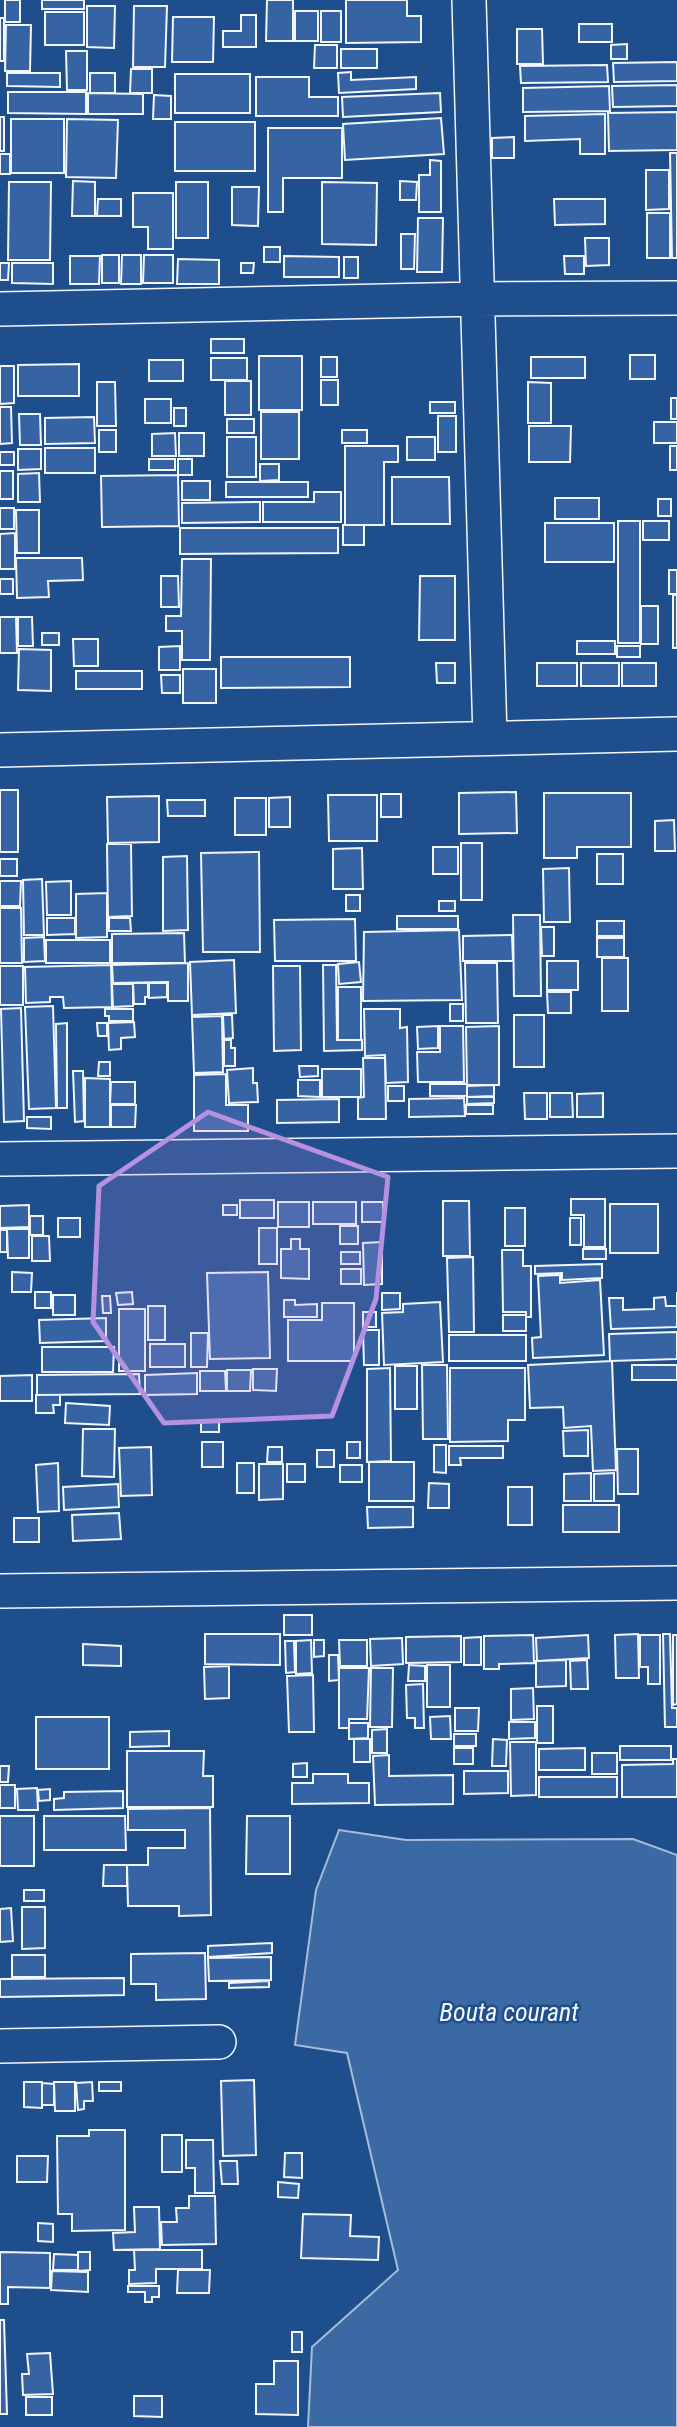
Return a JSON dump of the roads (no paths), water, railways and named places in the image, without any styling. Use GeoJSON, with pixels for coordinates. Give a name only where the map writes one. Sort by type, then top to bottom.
{"type":"FeatureCollection","features":[{"type":"Feature","properties":{"kind":"street"},"geometry":{"type":"LineString","coordinates":[[469,0],[491,738]]}},
{"type":"Feature","properties":{"kind":"street"},"geometry":{"type":"LineString","coordinates":[[0,309],[477,299],[677,298]]}},
{"type":"Feature","properties":{"kind":"street"},"geometry":{"type":"LineString","coordinates":[[0,750],[677,734]]}},
{"type":"Feature","properties":{"kind":"street"},"geometry":{"type":"LineString","coordinates":[[0,1160],[677,1152]]}},
{"type":"Feature","properties":{"kind":"street"},"geometry":{"type":"LineString","coordinates":[[0,1591],[677,1583]]}},
{"type":"Feature","properties":{"kind":"street"},"geometry":{"type":"LineString","coordinates":[[0,2046],[219,2042]]}},
{"type":"Feature","properties":{"kind":"water","name":"Bouta courant"},"geometry":{"type":"Polygon","coordinates":[[[339,1830],[406,1840],[633,1839],[677,1855],[677,2427],[308,2427],[312,2347],[398,2270],[347,2053],[295,2045],[316,1890],[339,1830]]]}}]}
